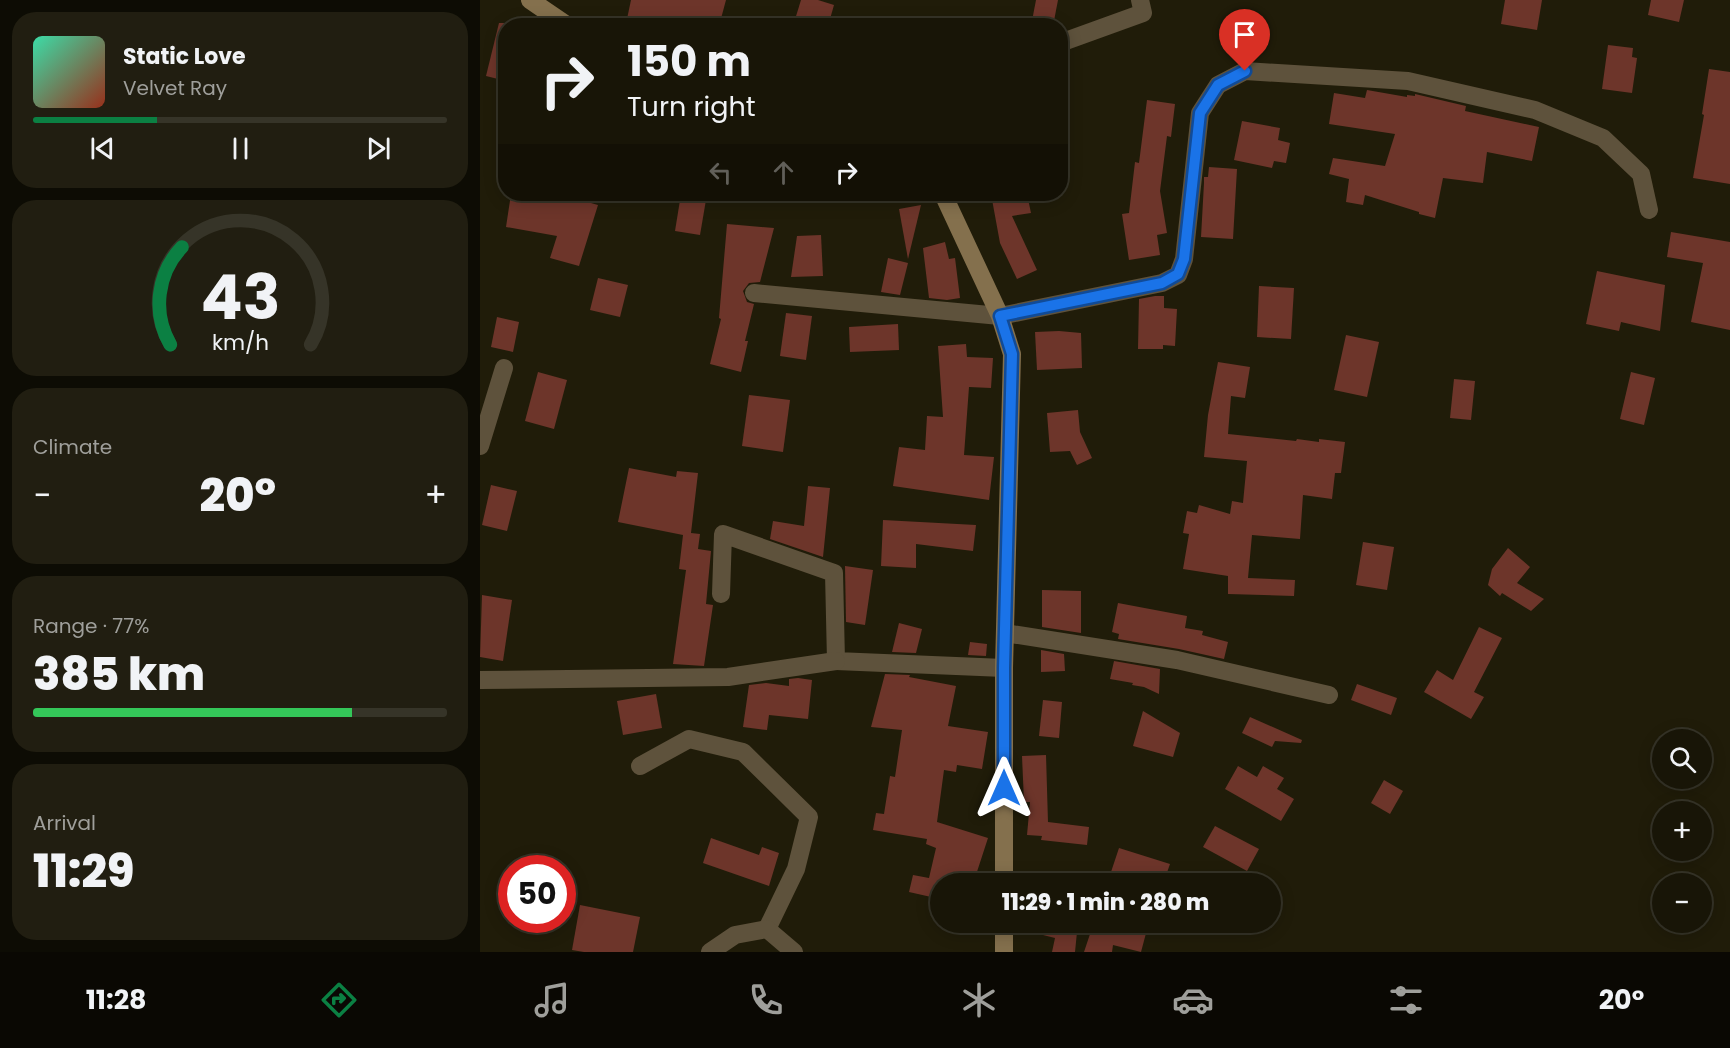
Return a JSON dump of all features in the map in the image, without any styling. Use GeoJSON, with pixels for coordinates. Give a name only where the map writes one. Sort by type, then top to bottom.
{"type":"FeatureCollection","features":[{"type":"Feature","properties":{"kind":"main road"},"geometry":{"type":"LineString","coordinates":[[530,0],[556,18]]}},
{"type":"Feature","properties":{"kind":"main road"},"geometry":{"type":"LineString","coordinates":[[946,201],[1000,316],[1012,354],[1004,668],[1004,873]]}},
{"type":"Feature","properties":{"kind":"main road"},"geometry":{"type":"LineString","coordinates":[[1004,933],[1004,952]]}},
{"type":"Feature","properties":{"kind":"street"},"geometry":{"type":"LineString","coordinates":[[1068,40],[1143,13],[1140,0]]}},
{"type":"Feature","properties":{"kind":"street"},"geometry":{"type":"LineString","coordinates":[[754,293],[1000,316],[1162,283],[1178,274],[1184,259],[1200,113],[1218,85],[1245,71],[1408,81],[1535,110],[1603,138],[1641,174],[1649,210]]}},
{"type":"Feature","properties":{"kind":"street"},"geometry":{"type":"LineString","coordinates":[[480,446],[504,368]]}},
{"type":"Feature","properties":{"kind":"street"},"geometry":{"type":"LineString","coordinates":[[721,594],[723,534],[834,573],[836,661]]}},
{"type":"Feature","properties":{"kind":"street"},"geometry":{"type":"LineString","coordinates":[[1005,633],[1177,660],[1329,695]]}},
{"type":"Feature","properties":{"kind":"street"},"geometry":{"type":"LineString","coordinates":[[480,680],[728,677],[836,661],[1004,668]]}},
{"type":"Feature","properties":{"kind":"street"},"geometry":{"type":"LineString","coordinates":[[640,766],[689,739],[743,752],[809,817],[796,869],[767,929]]}},
{"type":"Feature","properties":{"kind":"street"},"geometry":{"type":"LineString","coordinates":[[711,952],[735,935],[767,929]]}},
{"type":"Feature","properties":{"kind":"street"},"geometry":{"type":"LineString","coordinates":[[767,929],[794,952]]}},
{"type":"Feature","properties":{"kind":"building"},"geometry":{"type":"Polygon","coordinates":[[[631,0],[726,0],[721,18],[627,18],[631,0]]]}},
{"type":"Feature","properties":{"kind":"building"},"geometry":{"type":"Polygon","coordinates":[[[801,0],[818,0],[834,5],[830,18],[795,18],[801,0]]]}},
{"type":"Feature","properties":{"kind":"building"},"geometry":{"type":"Polygon","coordinates":[[[1036,0],[1058,0],[1055,18],[1033,18],[1036,0]]]}},
{"type":"Feature","properties":{"kind":"building"},"geometry":{"type":"Polygon","coordinates":[[[1505,0],[1542,0],[1537,30],[1501,24],[1505,0]]]}},
{"type":"Feature","properties":{"kind":"building"},"geometry":{"type":"Polygon","coordinates":[[[1651,0],[1684,0],[1679,22],[1648,15],[1651,0]]]}},
{"type":"Feature","properties":{"kind":"building"},"geometry":{"type":"Polygon","coordinates":[[[498,27],[498,79],[486,76],[498,27]]]}},
{"type":"Feature","properties":{"kind":"building"},"geometry":{"type":"Polygon","coordinates":[[[1608,45],[1633,48],[1632,57],[1637,58],[1632,93],[1602,89],[1608,45]]]}},
{"type":"Feature","properties":{"kind":"building"},"geometry":{"type":"Polygon","coordinates":[[[1709,69],[1730,72],[1730,184],[1693,178],[1709,69]]]}},
{"type":"Feature","properties":{"kind":"building"},"geometry":{"type":"Polygon","coordinates":[[[1367,90],[1407,97],[1407,95],[1415,96],[1415,94],[1466,106],[1465,111],[1539,127],[1532,161],[1487,152],[1483,183],[1443,178],[1435,218],[1365,195],[1363,205],[1346,202],[1349,179],[1329,174],[1333,158],[1385,166],[1395,134],[1329,124],[1334,93],[1365,98],[1367,90]]]}},
{"type":"Feature","properties":{"kind":"building"},"geometry":{"type":"Polygon","coordinates":[[[1147,100],[1175,104],[1171,137],[1167,136],[1160,191],[1167,233],[1157,235],[1160,255],[1129,260],[1122,214],[1129,213],[1135,162],[1139,163],[1147,100]]]}},
{"type":"Feature","properties":{"kind":"building"},"geometry":{"type":"Polygon","coordinates":[[[1242,121],[1280,128],[1278,140],[1290,143],[1286,163],[1274,161],[1272,168],[1234,160],[1242,121]]]}},
{"type":"Feature","properties":{"kind":"building"},"geometry":{"type":"Polygon","coordinates":[[[1209,167],[1237,169],[1233,239],[1201,237],[1204,177],[1208,177],[1209,167]]]}},
{"type":"Feature","properties":{"kind":"building"},"geometry":{"type":"Polygon","coordinates":[[[510,201],[584,201],[598,205],[579,266],[550,258],[557,236],[506,227],[510,201]]]}},
{"type":"Feature","properties":{"kind":"building"},"geometry":{"type":"Polygon","coordinates":[[[680,201],[706,201],[700,235],[675,231],[680,201]]]}},
{"type":"Feature","properties":{"kind":"building"},"geometry":{"type":"Polygon","coordinates":[[[992,201],[1028,201],[1031,213],[1012,216],[1037,270],[1017,279],[1000,243],[992,201]]]}},
{"type":"Feature","properties":{"kind":"building"},"geometry":{"type":"Polygon","coordinates":[[[921,205],[908,259],[899,209],[921,205]]]}},
{"type":"Feature","properties":{"kind":"building"},"geometry":{"type":"Polygon","coordinates":[[[727,224],[774,228],[760,282],[749,283],[743,291],[747,302],[754,304],[745,341],[748,341],[741,372],[710,364],[721,319],[719,318],[727,224]]]}},
{"type":"Feature","properties":{"kind":"building"},"geometry":{"type":"Polygon","coordinates":[[[1671,232],[1730,242],[1730,330],[1691,322],[1703,263],[1667,257],[1671,232]]]}},
{"type":"Feature","properties":{"kind":"building"},"geometry":{"type":"Polygon","coordinates":[[[821,235],[823,276],[791,277],[797,236],[821,235]]]}},
{"type":"Feature","properties":{"kind":"building"},"geometry":{"type":"Polygon","coordinates":[[[945,242],[949,259],[955,258],[960,298],[947,300],[929,298],[923,248],[945,242]]]}},
{"type":"Feature","properties":{"kind":"building"},"geometry":{"type":"Polygon","coordinates":[[[888,258],[908,263],[900,295],[881,292],[888,258]]]}},
{"type":"Feature","properties":{"kind":"building"},"geometry":{"type":"Polygon","coordinates":[[[1597,271],[1665,285],[1660,331],[1621,322],[1619,331],[1586,324],[1597,271]]]}},
{"type":"Feature","properties":{"kind":"building"},"geometry":{"type":"Polygon","coordinates":[[[598,278],[628,285],[620,317],[590,310],[598,278]]]}},
{"type":"Feature","properties":{"kind":"building"},"geometry":{"type":"Polygon","coordinates":[[[1259,286],[1294,288],[1291,339],[1257,337],[1259,286]]]}},
{"type":"Feature","properties":{"kind":"building"},"geometry":{"type":"Polygon","coordinates":[[[1164,296],[1164,308],[1177,309],[1175,346],[1163,345],[1163,349],[1138,349],[1139,299],[1164,296]]]}},
{"type":"Feature","properties":{"kind":"building"},"geometry":{"type":"Polygon","coordinates":[[[786,313],[812,316],[806,360],[780,356],[786,313]]]}},
{"type":"Feature","properties":{"kind":"building"},"geometry":{"type":"Polygon","coordinates":[[[497,317],[519,322],[513,352],[491,347],[497,317]]]}},
{"type":"Feature","properties":{"kind":"building"},"geometry":{"type":"Polygon","coordinates":[[[898,324],[899,350],[850,352],[849,327],[898,324]]]}},
{"type":"Feature","properties":{"kind":"building"},"geometry":{"type":"Polygon","coordinates":[[[1035,332],[1081,333],[1082,368],[1037,370],[1035,332]]]}},
{"type":"Feature","properties":{"kind":"building"},"geometry":{"type":"Polygon","coordinates":[[[1346,335],[1379,342],[1367,397],[1334,390],[1346,335]]]}},
{"type":"Feature","properties":{"kind":"building"},"geometry":{"type":"Polygon","coordinates":[[[966,344],[967,357],[993,358],[991,388],[969,387],[964,455],[994,457],[989,500],[893,486],[899,447],[925,450],[927,416],[943,417],[938,346],[966,344]]]}},
{"type":"Feature","properties":{"kind":"building"},"geometry":{"type":"Polygon","coordinates":[[[1218,362],[1250,367],[1245,398],[1231,396],[1228,434],[1296,441],[1297,439],[1319,442],[1319,439],[1345,442],[1341,473],[1335,473],[1332,499],[1303,495],[1300,539],[1252,535],[1248,578],[1295,580],[1294,596],[1228,594],[1228,576],[1183,569],[1189,534],[1183,533],[1187,511],[1197,513],[1199,505],[1230,514],[1232,501],[1243,503],[1247,461],[1204,457],[1208,415],[1218,362]]]}},
{"type":"Feature","properties":{"kind":"building"},"geometry":{"type":"Polygon","coordinates":[[[538,372],[567,380],[554,429],[525,421],[538,372]]]}},
{"type":"Feature","properties":{"kind":"building"},"geometry":{"type":"Polygon","coordinates":[[[1631,372],[1655,378],[1644,425],[1620,419],[1631,372]]]}},
{"type":"Feature","properties":{"kind":"building"},"geometry":{"type":"Polygon","coordinates":[[[1454,379],[1475,381],[1471,420],[1450,418],[1454,379]]]}},
{"type":"Feature","properties":{"kind":"building"},"geometry":{"type":"Polygon","coordinates":[[[749,395],[790,400],[783,452],[742,446],[749,395]]]}},
{"type":"Feature","properties":{"kind":"building"},"geometry":{"type":"Polygon","coordinates":[[[1078,410],[1080,432],[1092,458],[1077,465],[1070,451],[1050,452],[1047,413],[1078,410]]]}},
{"type":"Feature","properties":{"kind":"building"},"geometry":{"type":"Polygon","coordinates":[[[629,468],[676,477],[677,471],[698,473],[691,533],[700,534],[698,549],[711,551],[706,604],[713,605],[704,666],[673,664],[686,570],[679,569],[683,535],[618,522],[629,468]]]}},
{"type":"Feature","properties":{"kind":"building"},"geometry":{"type":"Polygon","coordinates":[[[491,485],[517,491],[507,531],[482,525],[491,485]]]}},
{"type":"Feature","properties":{"kind":"building"},"geometry":{"type":"Polygon","coordinates":[[[808,486],[830,488],[823,557],[770,539],[773,521],[804,526],[808,486]]]}},
{"type":"Feature","properties":{"kind":"building"},"geometry":{"type":"Polygon","coordinates":[[[883,520],[976,525],[973,551],[916,544],[916,568],[881,566],[883,520]]]}},
{"type":"Feature","properties":{"kind":"building"},"geometry":{"type":"Polygon","coordinates":[[[1363,542],[1394,547],[1387,590],[1356,585],[1363,542]]]}},
{"type":"Feature","properties":{"kind":"building"},"geometry":{"type":"Polygon","coordinates":[[[1508,548],[1530,567],[1517,583],[1544,599],[1531,611],[1502,593],[1500,596],[1488,585],[1492,569],[1508,548]]]}},
{"type":"Feature","properties":{"kind":"building"},"geometry":{"type":"Polygon","coordinates":[[[845,566],[873,570],[865,625],[846,622],[845,566]]]}},
{"type":"Feature","properties":{"kind":"building"},"geometry":{"type":"Polygon","coordinates":[[[1042,590],[1081,591],[1081,633],[1042,627],[1042,590]]]}},
{"type":"Feature","properties":{"kind":"building"},"geometry":{"type":"Polygon","coordinates":[[[482,595],[512,600],[503,661],[480,657],[482,595]]]}},
{"type":"Feature","properties":{"kind":"building"},"geometry":{"type":"Polygon","coordinates":[[[1118,603],[1187,616],[1185,628],[1203,631],[1202,635],[1228,642],[1224,659],[1118,639],[1119,634],[1112,632],[1118,603]]]}},
{"type":"Feature","properties":{"kind":"building"},"geometry":{"type":"Polygon","coordinates":[[[899,623],[922,629],[916,653],[892,652],[899,623]]]}},
{"type":"Feature","properties":{"kind":"building"},"geometry":{"type":"Polygon","coordinates":[[[1479,627],[1502,638],[1474,692],[1484,697],[1471,719],[1424,692],[1437,670],[1453,680],[1479,627]]]}},
{"type":"Feature","properties":{"kind":"building"},"geometry":{"type":"Polygon","coordinates":[[[970,642],[987,644],[986,656],[968,655],[970,642]]]}},
{"type":"Feature","properties":{"kind":"building"},"geometry":{"type":"Polygon","coordinates":[[[1041,650],[1064,654],[1065,671],[1041,672],[1041,650]]]}},
{"type":"Feature","properties":{"kind":"building"},"geometry":{"type":"Polygon","coordinates":[[[1114,661],[1160,669],[1159,694],[1144,687],[1132,685],[1133,683],[1110,679],[1114,661]]]}},
{"type":"Feature","properties":{"kind":"building"},"geometry":{"type":"Polygon","coordinates":[[[885,674],[910,675],[909,677],[956,686],[948,726],[988,732],[982,769],[957,765],[956,772],[944,770],[937,822],[988,838],[977,873],[930,873],[936,848],[926,844],[927,839],[873,830],[876,813],[884,814],[890,776],[895,777],[902,730],[871,727],[885,674]]]}},
{"type":"Feature","properties":{"kind":"building"},"geometry":{"type":"Polygon","coordinates":[[[789,679],[812,680],[808,719],[769,715],[767,730],[743,727],[749,685],[766,683],[789,686],[789,679]]]}},
{"type":"Feature","properties":{"kind":"building"},"geometry":{"type":"Polygon","coordinates":[[[1357,684],[1397,698],[1391,715],[1351,700],[1357,684]]]}},
{"type":"Feature","properties":{"kind":"building"},"geometry":{"type":"Polygon","coordinates":[[[656,694],[662,728],[623,735],[617,701],[656,694]]]}},
{"type":"Feature","properties":{"kind":"building"},"geometry":{"type":"Polygon","coordinates":[[[1043,700],[1062,702],[1059,738],[1039,736],[1043,700]]]}},
{"type":"Feature","properties":{"kind":"building"},"geometry":{"type":"Polygon","coordinates":[[[1143,711],[1180,733],[1173,757],[1133,746],[1143,711]]]}},
{"type":"Feature","properties":{"kind":"building"},"geometry":{"type":"Polygon","coordinates":[[[1250,717],[1302,740],[1301,743],[1275,741],[1272,747],[1242,733],[1250,717]]]}},
{"type":"Feature","properties":{"kind":"building"},"geometry":{"type":"Polygon","coordinates":[[[1046,755],[1048,822],[1089,827],[1087,845],[1041,840],[1042,836],[1027,835],[1030,802],[1024,802],[1022,756],[1046,755]]]}},
{"type":"Feature","properties":{"kind":"building"},"geometry":{"type":"Polygon","coordinates":[[[1238,766],[1257,777],[1263,766],[1284,778],[1277,789],[1294,799],[1281,821],[1225,789],[1238,766]]]}},
{"type":"Feature","properties":{"kind":"building"},"geometry":{"type":"Polygon","coordinates":[[[1384,780],[1403,791],[1390,814],[1371,803],[1384,780]]]}},
{"type":"Feature","properties":{"kind":"building"},"geometry":{"type":"Polygon","coordinates":[[[1215,826],[1259,849],[1247,871],[1203,847],[1215,826]]]}},
{"type":"Feature","properties":{"kind":"building"},"geometry":{"type":"Polygon","coordinates":[[[711,838],[759,855],[762,847],[779,853],[769,886],[703,863],[711,838]]]}},
{"type":"Feature","properties":{"kind":"building"},"geometry":{"type":"Polygon","coordinates":[[[1119,848],[1170,864],[1167,873],[1111,873],[1119,848]]]}},
{"type":"Feature","properties":{"kind":"building"},"geometry":{"type":"Polygon","coordinates":[[[930,874],[930,897],[909,892],[913,875],[929,878],[930,874]]]}},
{"type":"Feature","properties":{"kind":"building"},"geometry":{"type":"Polygon","coordinates":[[[580,905],[640,917],[633,952],[572,950],[580,905]]]}},
{"type":"Feature","properties":{"kind":"building"},"geometry":{"type":"Polygon","coordinates":[[[1035,933],[1077,933],[1075,952],[1052,952],[1055,938],[1035,933]]]}},
{"type":"Feature","properties":{"kind":"building"},"geometry":{"type":"Polygon","coordinates":[[[1090,933],[1146,933],[1141,952],[1113,945],[1112,952],[1084,952],[1090,933]]]}},
{"type":"Feature","properties":{"kind":"route"},"geometry":{"type":"LineString","coordinates":[[1004,788],[1004,668],[1012,354],[1000,316],[1162,283],[1178,274],[1184,259],[1200,113],[1218,85],[1245,71]]}}]}
